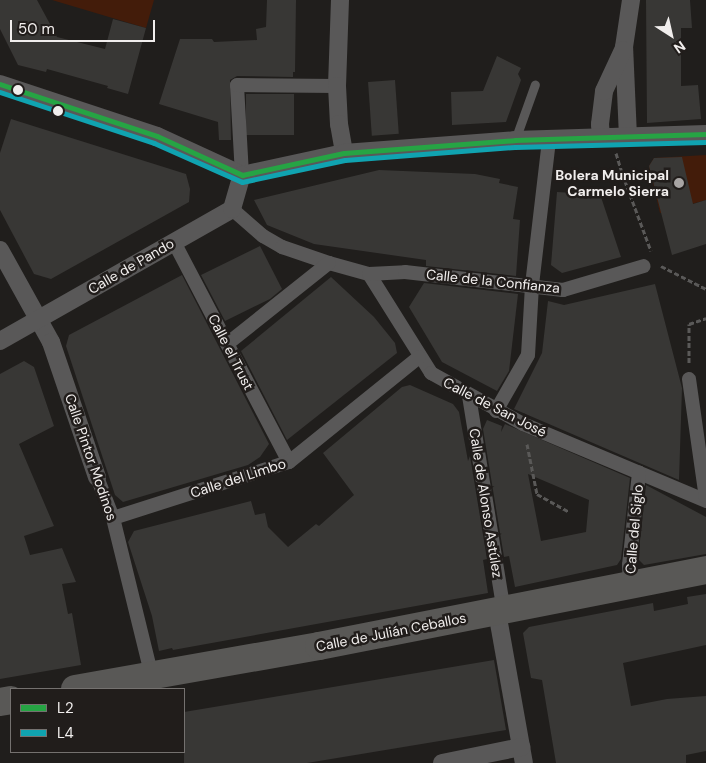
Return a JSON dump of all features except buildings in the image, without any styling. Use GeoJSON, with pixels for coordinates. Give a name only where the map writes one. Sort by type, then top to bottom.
{"type":"FeatureCollection","features":[{"type":"Feature","properties":{"kind":"highway","name":"Calle de Julián Ceballos"},"geometry":{"type":"LineString","coordinates":[[81,688],[500,611],[706,570]]}},
{"type":"Feature","properties":{"kind":"street"},"geometry":{"type":"LineString","coordinates":[[340,0],[337,86],[339,124],[344,153]]}},
{"type":"Feature","properties":{"kind":"street"},"geometry":{"type":"LineString","coordinates":[[614,138],[631,0]]}},
{"type":"Feature","properties":{"kind":"street"},"geometry":{"type":"LineString","coordinates":[[614,138],[600,124],[604,91],[624,47]]}},
{"type":"Feature","properties":{"kind":"street"},"geometry":{"type":"LineString","coordinates":[[337,86],[237,84],[242,175],[232,209],[263,236],[282,247],[369,274]]}},
{"type":"Feature","properties":{"kind":"street"},"geometry":{"type":"LineString","coordinates":[[1,88],[157,136],[242,175],[344,153],[515,140],[548,141],[706,134]]}},
{"type":"Feature","properties":{"kind":"street"},"geometry":{"type":"LineString","coordinates":[[496,411],[528,355],[532,284],[548,141]]}},
{"type":"Feature","properties":{"kind":"street","name":"Calle de Pando"},"geometry":{"type":"LineString","coordinates":[[0,341],[232,209]]}},
{"type":"Feature","properties":{"kind":"street","name":"Calle el Trust"},"geometry":{"type":"LineString","coordinates":[[174,242],[289,462]]}},
{"type":"Feature","properties":{"kind":"street","name":"Calle Pintor Modinos"},"geometry":{"type":"LineString","coordinates":[[0,250],[51,342],[113,518],[152,676]]}},
{"type":"Feature","properties":{"kind":"street","name":"Calle de la Confianza"},"geometry":{"type":"LineString","coordinates":[[369,274],[405,272],[532,284],[563,290],[651,261]]}},
{"type":"Feature","properties":{"kind":"street"},"geometry":{"type":"LineString","coordinates":[[227,344],[329,263]]}},
{"type":"Feature","properties":{"kind":"street","name":"Calle de San José"},"geometry":{"type":"LineString","coordinates":[[369,274],[430,373],[496,411],[523,424],[706,500]]}},
{"type":"Feature","properties":{"kind":"street","name":"Calle del Limbo"},"geometry":{"type":"LineString","coordinates":[[113,518],[289,462],[419,357]]}},
{"type":"Feature","properties":{"kind":"street"},"geometry":{"type":"LineString","coordinates":[[689,379],[706,500]]}},
{"type":"Feature","properties":{"kind":"street","name":"Calle de Alonso Astúlez"},"geometry":{"type":"LineString","coordinates":[[469,396],[523,755]]}},
{"type":"Feature","properties":{"kind":"street","name":"Calle del Siglo"},"geometry":{"type":"LineString","coordinates":[[630,584],[629,565],[639,473]]}},
{"type":"Feature","properties":{"kind":"street"},"geometry":{"type":"LineString","coordinates":[[442,763],[523,755]]}},
{"type":"Feature","properties":{"kind":"lane"},"geometry":{"type":"LineString","coordinates":[[515,140],[534,84]]}},
{"type":"Feature","properties":{"kind":"path"},"geometry":{"type":"LineString","coordinates":[[614,138],[622,174],[651,261],[706,290]]}},
{"type":"Feature","properties":{"kind":"path"},"geometry":{"type":"LineString","coordinates":[[689,379],[689,324],[706,318]]}},
{"type":"Feature","properties":{"kind":"path"},"geometry":{"type":"LineString","coordinates":[[523,424],[537,494],[569,512]]}},
{"type":"Feature","properties":{"kind":"shaded area"},"geometry":{"type":"Polygon","coordinates":[[[52,0],[154,0],[146,28],[52,0]]]}},
{"type":"Feature","properties":{"kind":"shaded area","name":"Bolera Municipal Carmelo Sierra"},"geometry":{"type":"Polygon","coordinates":[[[706,155],[706,200],[660,213],[649,166],[654,158],[706,155]]]}},
{"type":"Feature","properties":{"kind":"transit line","name":"L2"},"geometry":{"type":"LineString","coordinates":[[0,84],[157,136],[242,175],[344,153],[515,140],[706,134]]}},
{"type":"Feature","properties":{"kind":"transit line","name":"L4"},"geometry":{"type":"LineString","coordinates":[[0,92],[154,143],[242,182],[345,160],[515,147],[706,142]]}},
{"type":"Feature","properties":{"kind":"place","name":"Bolera Municipal Carmelo Sierra"},"geometry":{"type":"Point","coordinates":[679,183]}}]}
